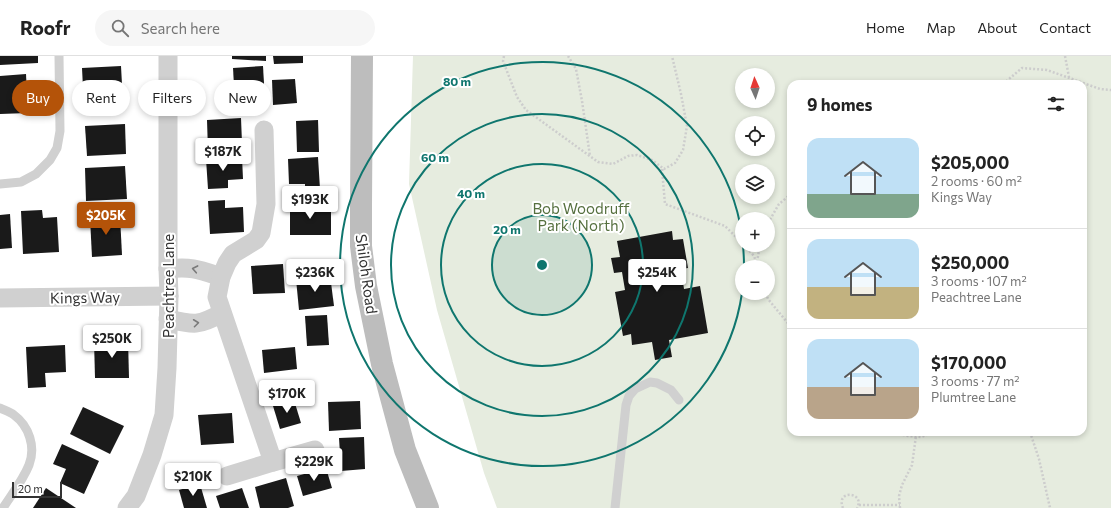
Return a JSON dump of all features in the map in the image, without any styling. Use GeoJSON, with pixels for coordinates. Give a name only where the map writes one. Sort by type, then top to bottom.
{"type":"FeatureCollection","features":[{"type":"Feature","properties":{"kind":"main road","name":"Shiloh Road"},"geometry":{"type":"LineString","coordinates":[[362,56],[361,246],[366,286],[382,364],[405,450],[428,508]]}},
{"type":"Feature","properties":{"kind":"street","name":"Peachtree Lane"},"geometry":{"type":"LineString","coordinates":[[127,508],[136,496],[152,455],[164,415],[168,368],[169,296],[168,56]]}},
{"type":"Feature","properties":{"kind":"street"},"geometry":{"type":"LineString","coordinates":[[264,130],[266,204],[261,233],[256,240],[233,254],[227,263],[221,277],[219,305],[273,462]]}},
{"type":"Feature","properties":{"kind":"street"},"geometry":{"type":"LineString","coordinates":[[168,269],[182,267],[197,269],[221,277]]}},
{"type":"Feature","properties":{"kind":"street","name":"Kings Way"},"geometry":{"type":"LineString","coordinates":[[0,298],[169,296]]}},
{"type":"Feature","properties":{"kind":"street"},"geometry":{"type":"LineString","coordinates":[[168,320],[190,324],[206,322],[219,305]]}},
{"type":"Feature","properties":{"kind":"street"},"geometry":{"type":"LineString","coordinates":[[227,476],[315,450]]}},
{"type":"Feature","properties":{"kind":"lane"},"geometry":{"type":"LineString","coordinates":[[0,184],[21,182],[36,174],[50,160],[57,148],[60,131],[60,56]]}},
{"type":"Feature","properties":{"kind":"lane"},"geometry":{"type":"LineString","coordinates":[[616,508],[626,405],[629,396],[635,389],[650,382],[657,383],[671,390],[679,400]]}},
{"type":"Feature","properties":{"kind":"lane"},"geometry":{"type":"LineString","coordinates":[[0,408],[14,414],[25,426],[30,436],[31,450],[29,464],[18,486],[3,508]]}},
{"type":"Feature","properties":{"kind":"path"},"geometry":{"type":"LineString","coordinates":[[504,56],[503,61],[517,97],[526,110],[598,162],[613,164],[628,156],[637,155],[652,160],[662,168],[665,204],[725,226],[735,236]]}},
{"type":"Feature","properties":{"kind":"path"},"geometry":{"type":"LineString","coordinates":[[568,56],[576,69],[590,156]]}},
{"type":"Feature","properties":{"kind":"path"},"geometry":{"type":"LineString","coordinates":[[662,168],[664,169],[675,163],[683,150],[687,126],[672,56]]}},
{"type":"Feature","properties":{"kind":"path"},"geometry":{"type":"LineString","coordinates":[[1065,56],[1069,78]]}},
{"type":"Feature","properties":{"kind":"path"},"geometry":{"type":"LineString","coordinates":[[1008,80],[1022,68],[1047,70],[1075,80]]}},
{"type":"Feature","properties":{"kind":"path"},"geometry":{"type":"LineString","coordinates":[[1087,84],[1100,89],[1111,90]]}},
{"type":"Feature","properties":{"kind":"path"},"geometry":{"type":"LineString","coordinates":[[774,212],[779,204],[787,197]]}},
{"type":"Feature","properties":{"kind":"path"},"geometry":{"type":"LineString","coordinates":[[769,300],[787,322]]}},
{"type":"Feature","properties":{"kind":"path"},"geometry":{"type":"LineString","coordinates":[[843,508],[843,499],[849,494],[857,497],[858,507],[900,506],[899,496],[902,485],[912,465],[916,436],[924,436]]}},
{"type":"Feature","properties":{"kind":"path"},"geometry":{"type":"LineString","coordinates":[[1031,436],[1039,459],[1050,508]]}},
{"type":"Feature","properties":{"kind":"green space","name":"Bob Woodruff Park (North)"},"geometry":{"type":"Polygon","coordinates":[[[413,56],[1111,56],[1111,508],[497,508],[484,473],[437,310],[409,184],[413,56]]]}},
{"type":"Feature","properties":{"kind":"building"},"geometry":{"type":"Polygon","coordinates":[[[0,56],[38,56],[38,63],[0,65],[0,56]]]}},
{"type":"Feature","properties":{"kind":"building"},"geometry":{"type":"Polygon","coordinates":[[[232,56],[266,56],[266,61],[232,59],[232,56]]]}},
{"type":"Feature","properties":{"kind":"building"},"geometry":{"type":"Polygon","coordinates":[[[273,56],[303,56],[303,63],[274,64],[273,56]]]}},
{"type":"Feature","properties":{"kind":"building"},"geometry":{"type":"Polygon","coordinates":[[[121,66],[122,80],[83,80],[82,68],[121,66]]]}},
{"type":"Feature","properties":{"kind":"building"},"geometry":{"type":"Polygon","coordinates":[[[263,66],[264,80],[234,80],[233,68],[263,66]]]}},
{"type":"Feature","properties":{"kind":"building"},"geometry":{"type":"Polygon","coordinates":[[[26,74],[26,80],[12,80],[12,114],[0,114],[0,76],[26,74]]]}},
{"type":"Feature","properties":{"kind":"building"},"geometry":{"type":"Polygon","coordinates":[[[295,79],[297,103],[273,105],[272,80],[295,79]]]}},
{"type":"Feature","properties":{"kind":"building"},"geometry":{"type":"Polygon","coordinates":[[[241,118],[242,143],[226,144],[226,150],[208,151],[207,120],[241,118]]]}},
{"type":"Feature","properties":{"kind":"building"},"geometry":{"type":"Polygon","coordinates":[[[318,120],[319,152],[297,152],[296,121],[318,120]]]}},
{"type":"Feature","properties":{"kind":"building"},"geometry":{"type":"Polygon","coordinates":[[[125,124],[126,154],[87,156],[85,126],[125,124]]]}},
{"type":"Feature","properties":{"kind":"building"},"geometry":{"type":"Polygon","coordinates":[[[242,157],[243,179],[228,180],[228,188],[208,189],[206,159],[242,157]]]}},
{"type":"Feature","properties":{"kind":"building"},"geometry":{"type":"Polygon","coordinates":[[[318,157],[320,189],[305,190],[305,184],[289,184],[288,159],[318,157]]]}},
{"type":"Feature","properties":{"kind":"building"},"geometry":{"type":"Polygon","coordinates":[[[125,166],[127,199],[86,201],[85,168],[125,166]]]}},
{"type":"Feature","properties":{"kind":"building"},"geometry":{"type":"Polygon","coordinates":[[[225,200],[225,208],[243,207],[244,232],[210,234],[208,201],[225,200]]]}},
{"type":"Feature","properties":{"kind":"building"},"geometry":{"type":"Polygon","coordinates":[[[290,204],[331,204],[331,235],[290,235],[290,204]]]}},
{"type":"Feature","properties":{"kind":"building"},"geometry":{"type":"Polygon","coordinates":[[[42,210],[43,218],[57,217],[59,252],[23,254],[21,211],[42,210]]]}},
{"type":"Feature","properties":{"kind":"building"},"geometry":{"type":"Polygon","coordinates":[[[10,214],[12,248],[0,249],[0,215],[10,214]]]}},
{"type":"Feature","properties":{"kind":"building"},"geometry":{"type":"Polygon","coordinates":[[[120,216],[122,255],[92,257],[90,218],[120,216]]]}},
{"type":"Feature","properties":{"kind":"building"},"geometry":{"type":"Polygon","coordinates":[[[672,231],[673,240],[683,239],[688,268],[681,269],[684,289],[700,286],[708,333],[669,340],[672,357],[655,360],[652,342],[632,345],[631,334],[623,336],[615,292],[625,290],[622,272],[614,273],[611,258],[620,257],[617,241],[672,231]]]}},
{"type":"Feature","properties":{"kind":"building"},"geometry":{"type":"Polygon","coordinates":[[[283,264],[285,293],[253,294],[251,266],[283,264]]]}},
{"type":"Feature","properties":{"kind":"building"},"geometry":{"type":"Polygon","coordinates":[[[330,275],[334,306],[299,310],[296,279],[330,275]]]}},
{"type":"Feature","properties":{"kind":"building"},"geometry":{"type":"Polygon","coordinates":[[[327,315],[329,345],[307,346],[305,316],[327,315]]]}},
{"type":"Feature","properties":{"kind":"building"},"geometry":{"type":"Polygon","coordinates":[[[128,339],[129,378],[95,378],[94,340],[128,339]]]}},
{"type":"Feature","properties":{"kind":"building"},"geometry":{"type":"Polygon","coordinates":[[[65,345],[66,372],[45,373],[46,387],[28,388],[26,347],[65,345]]]}},
{"type":"Feature","properties":{"kind":"building"},"geometry":{"type":"Polygon","coordinates":[[[295,347],[297,369],[264,373],[262,350],[295,347]]]}},
{"type":"Feature","properties":{"kind":"building"},"geometry":{"type":"Polygon","coordinates":[[[294,400],[301,423],[280,429],[273,406],[294,400]]]}},
{"type":"Feature","properties":{"kind":"building"},"geometry":{"type":"Polygon","coordinates":[[[360,401],[361,429],[329,431],[328,402],[360,401]]]}},
{"type":"Feature","properties":{"kind":"building"},"geometry":{"type":"Polygon","coordinates":[[[83,407],[124,426],[110,454],[70,434],[83,407]]]}},
{"type":"Feature","properties":{"kind":"building"},"geometry":{"type":"Polygon","coordinates":[[[232,413],[234,443],[201,445],[198,415],[232,413]]]}},
{"type":"Feature","properties":{"kind":"building"},"geometry":{"type":"Polygon","coordinates":[[[364,437],[365,469],[341,471],[339,438],[364,437]]]}},
{"type":"Feature","properties":{"kind":"building"},"geometry":{"type":"Polygon","coordinates":[[[62,444],[99,461],[84,494],[60,483],[66,469],[53,464],[62,444]]]}},
{"type":"Feature","properties":{"kind":"building"},"geometry":{"type":"Polygon","coordinates":[[[326,468],[332,488],[303,496],[297,476],[326,468]]]}},
{"type":"Feature","properties":{"kind":"building"},"geometry":{"type":"Polygon","coordinates":[[[286,478],[294,506],[288,508],[260,508],[255,487],[286,478]]]}},
{"type":"Feature","properties":{"kind":"building"},"geometry":{"type":"Polygon","coordinates":[[[200,484],[207,508],[184,508],[179,490],[200,484]]]}},
{"type":"Feature","properties":{"kind":"building"},"geometry":{"type":"Polygon","coordinates":[[[46,488],[76,508],[33,508],[46,488]]]}},
{"type":"Feature","properties":{"kind":"building"},"geometry":{"type":"Polygon","coordinates":[[[242,488],[249,508],[220,508],[216,496],[242,488]]]}}]}
